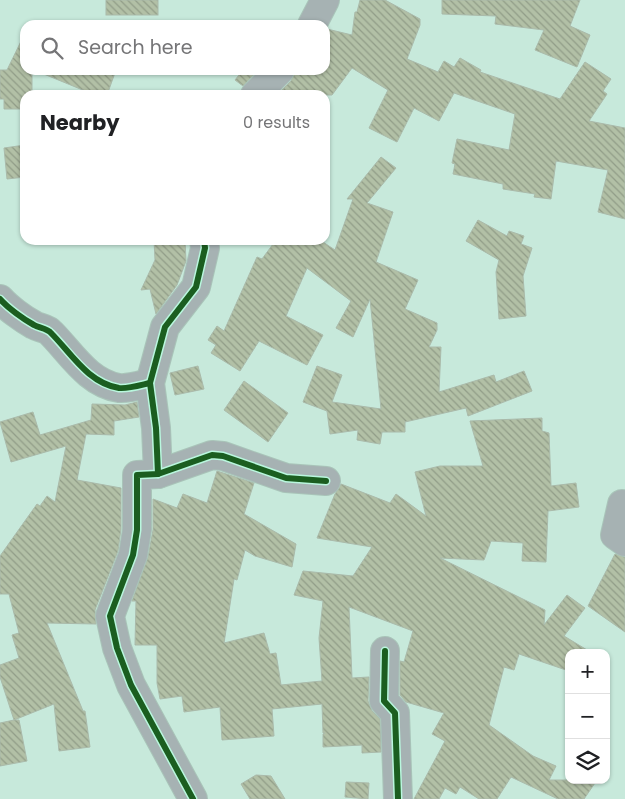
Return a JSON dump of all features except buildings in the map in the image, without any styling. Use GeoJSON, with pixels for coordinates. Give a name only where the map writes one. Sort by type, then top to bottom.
{"type":"FeatureCollection","features":[{"type":"Feature","properties":{"kind":"street"},"geometry":{"type":"LineString","coordinates":[[315,20],[325,0]]}},
{"type":"Feature","properties":{"kind":"street"},"geometry":{"type":"LineString","coordinates":[[260,90],[275,75]]}},
{"type":"Feature","properties":{"kind":"street"},"geometry":{"type":"LineString","coordinates":[[158,474],[156,428],[150,383],[165,327],[196,287],[205,245]]}},
{"type":"Feature","properties":{"kind":"street"},"geometry":{"type":"LineString","coordinates":[[0,299],[8,309],[22,315],[33,324],[50,331],[68,354],[98,380],[120,388],[150,383]]}},
{"type":"Feature","properties":{"kind":"street"},"geometry":{"type":"LineString","coordinates":[[193,799],[131,685],[117,648],[110,616],[138,530],[137,475],[158,474],[212,455],[223,456],[286,478],[326,480]]}},
{"type":"Feature","properties":{"kind":"street"},"geometry":{"type":"LineString","coordinates":[[622,504],[615,535],[625,542]]}},
{"type":"Feature","properties":{"kind":"street"},"geometry":{"type":"LineString","coordinates":[[384,651],[384,701],[395,713],[398,799]]}},
{"type":"Feature","properties":{"kind":"cycle path"},"geometry":{"type":"LineString","coordinates":[[193,799],[131,685],[117,648],[110,616],[133,555],[137,530],[137,475],[158,474],[156,428],[150,383],[165,327],[196,287],[205,245]]}},
{"type":"Feature","properties":{"kind":"cycle path"},"geometry":{"type":"LineString","coordinates":[[0,299],[25,320],[49,331],[81,366],[98,380],[119,388],[150,383]]}},
{"type":"Feature","properties":{"kind":"cycle path"},"geometry":{"type":"LineString","coordinates":[[158,474],[212,455],[223,456],[286,478],[326,481]]}},
{"type":"Feature","properties":{"kind":"cycle path"},"geometry":{"type":"LineString","coordinates":[[385,651],[384,701],[395,713],[398,799]]}}]}
